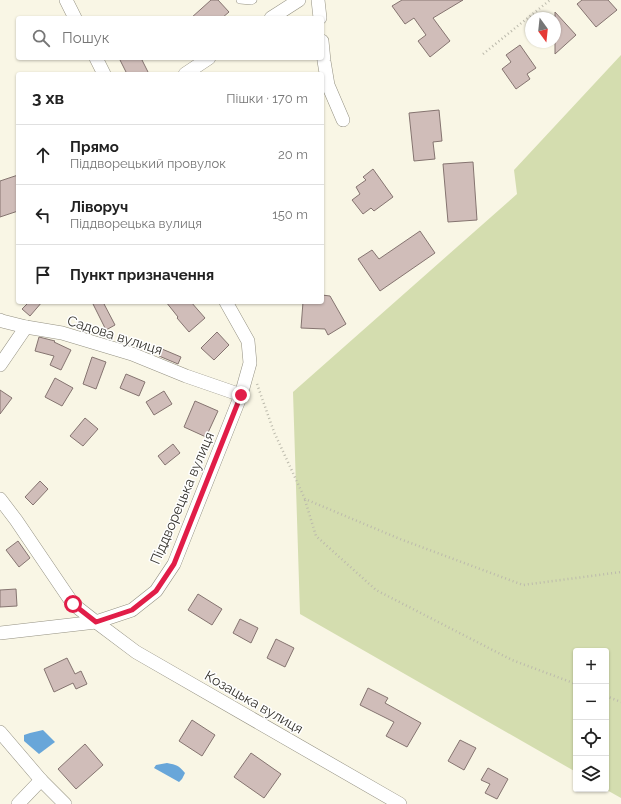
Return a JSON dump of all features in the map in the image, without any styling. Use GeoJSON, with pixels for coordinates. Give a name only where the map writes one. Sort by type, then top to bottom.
{"type":"FeatureCollection","features":[{"type":"Feature","properties":{"kind":"street"},"geometry":{"type":"LineString","coordinates":[[66,0],[74,16]]}},
{"type":"Feature","properties":{"kind":"street"},"geometry":{"type":"LineString","coordinates":[[274,16],[299,0]]}},
{"type":"Feature","properties":{"kind":"street"},"geometry":{"type":"LineString","coordinates":[[318,0],[320,16]]}},
{"type":"Feature","properties":{"kind":"street"},"geometry":{"type":"LineString","coordinates":[[97,60],[103,72]]}},
{"type":"Feature","properties":{"kind":"street"},"geometry":{"type":"LineString","coordinates":[[188,72],[207,60]]}},
{"type":"Feature","properties":{"kind":"street"},"geometry":{"type":"LineString","coordinates":[[324,60],[328,85],[343,120]]}},
{"type":"Feature","properties":{"kind":"street","name":"Піддворецька вулиця"},"geometry":{"type":"LineString","coordinates":[[0,633],[96,622],[132,610],[156,591],[174,564],[241,395],[250,363],[248,341],[227,304]]}},
{"type":"Feature","properties":{"kind":"street","name":"Садова вулиця"},"geometry":{"type":"LineString","coordinates":[[0,320],[62,334],[132,354],[186,376],[241,395]]}},
{"type":"Feature","properties":{"kind":"street"},"geometry":{"type":"LineString","coordinates":[[0,365],[26,327]]}},
{"type":"Feature","properties":{"kind":"street","name":"Козацька вулиця"},"geometry":{"type":"LineString","coordinates":[[0,499],[73,604],[96,622],[136,652],[400,804]]}},
{"type":"Feature","properties":{"kind":"street"},"geometry":{"type":"LineString","coordinates":[[0,732],[41,780],[65,804]]}},
{"type":"Feature","properties":{"kind":"street"},"geometry":{"type":"LineString","coordinates":[[18,804],[41,780]]}},
{"type":"Feature","properties":{"kind":"lane"},"geometry":{"type":"LineString","coordinates":[[240,0],[253,0]]}},
{"type":"Feature","properties":{"kind":"path"},"geometry":{"type":"LineString","coordinates":[[483,54],[550,0]]}},
{"type":"Feature","properties":{"kind":"path"},"geometry":{"type":"LineString","coordinates":[[257,383],[274,432],[305,499],[316,536],[376,590],[512,660],[573,683]]}},
{"type":"Feature","properties":{"kind":"path"},"geometry":{"type":"LineString","coordinates":[[305,499],[400,539],[523,585],[621,572]]}},
{"type":"Feature","properties":{"kind":"path"},"geometry":{"type":"LineString","coordinates":[[609,697],[621,702]]}},
{"type":"Feature","properties":{"kind":"green space"},"geometry":{"type":"Polygon","coordinates":[[[621,55],[621,798],[609,791],[609,648],[573,648],[573,770],[300,614],[293,392],[517,194],[514,170],[621,55]]]}},
{"type":"Feature","properties":{"kind":"water"},"geometry":{"type":"Polygon","coordinates":[[[43,730],[55,742],[39,754],[24,741],[24,735],[43,730]]]}},
{"type":"Feature","properties":{"kind":"water"},"geometry":{"type":"Polygon","coordinates":[[[167,763],[181,768],[185,773],[179,782],[154,768],[156,765],[167,763]]]}},
{"type":"Feature","properties":{"kind":"building"},"geometry":{"type":"Polygon","coordinates":[[[211,0],[218,0],[229,12],[224,16],[193,16],[211,0]]]}},
{"type":"Feature","properties":{"kind":"building"},"geometry":{"type":"Polygon","coordinates":[[[402,0],[463,0],[433,18],[450,41],[430,57],[418,41],[426,35],[414,18],[405,24],[392,6],[402,0]]]}},
{"type":"Feature","properties":{"kind":"building"},"geometry":{"type":"Polygon","coordinates":[[[582,0],[608,0],[617,10],[596,27],[577,4],[582,0]]]}},
{"type":"Feature","properties":{"kind":"building"},"geometry":{"type":"Polygon","coordinates":[[[561,19],[576,35],[555,54],[555,48],[561,48],[561,19]]]}},
{"type":"Feature","properties":{"kind":"building"},"geometry":{"type":"Polygon","coordinates":[[[520,45],[536,68],[527,74],[530,79],[516,89],[502,69],[511,62],[506,55],[520,45]]]}},
{"type":"Feature","properties":{"kind":"building"},"geometry":{"type":"Polygon","coordinates":[[[120,60],[142,60],[148,72],[126,72],[120,60]]]}},
{"type":"Feature","properties":{"kind":"building"},"geometry":{"type":"Polygon","coordinates":[[[439,110],[442,141],[433,142],[435,159],[414,161],[409,113],[439,110]]]}},
{"type":"Feature","properties":{"kind":"building"},"geometry":{"type":"Polygon","coordinates":[[[473,162],[477,220],[448,222],[443,164],[473,162]]]}},
{"type":"Feature","properties":{"kind":"building"},"geometry":{"type":"Polygon","coordinates":[[[373,169],[393,197],[374,211],[371,208],[363,214],[352,200],[360,194],[356,187],[366,180],[363,177],[373,169]]]}},
{"type":"Feature","properties":{"kind":"building"},"geometry":{"type":"Polygon","coordinates":[[[16,176],[16,212],[0,217],[0,181],[16,176]]]}},
{"type":"Feature","properties":{"kind":"building"},"geometry":{"type":"Polygon","coordinates":[[[420,231],[435,253],[380,291],[358,259],[372,250],[379,259],[420,231]]]}},
{"type":"Feature","properties":{"kind":"building"},"geometry":{"type":"Polygon","coordinates":[[[324,295],[330,296],[346,324],[328,335],[325,329],[301,328],[303,304],[324,304],[324,295]]]}},
{"type":"Feature","properties":{"kind":"building"},"geometry":{"type":"Polygon","coordinates":[[[27,304],[40,304],[30,316],[22,309],[27,304]]]}},
{"type":"Feature","properties":{"kind":"building"},"geometry":{"type":"Polygon","coordinates":[[[93,304],[104,304],[115,325],[106,330],[93,304]]]}},
{"type":"Feature","properties":{"kind":"building"},"geometry":{"type":"Polygon","coordinates":[[[168,304],[193,304],[205,318],[189,332],[177,318],[178,317],[168,304]]]}},
{"type":"Feature","properties":{"kind":"building"},"geometry":{"type":"Polygon","coordinates":[[[217,332],[229,345],[214,360],[201,348],[217,332]]]}},
{"type":"Feature","properties":{"kind":"building"},"geometry":{"type":"Polygon","coordinates":[[[39,337],[55,341],[54,342],[71,350],[61,370],[50,365],[54,356],[35,351],[39,337]]]}},
{"type":"Feature","properties":{"kind":"building"},"geometry":{"type":"Polygon","coordinates":[[[162,349],[181,357],[178,364],[159,356],[162,349]]]}},
{"type":"Feature","properties":{"kind":"building"},"geometry":{"type":"Polygon","coordinates":[[[92,357],[106,362],[96,389],[83,384],[92,357]]]}},
{"type":"Feature","properties":{"kind":"building"},"geometry":{"type":"Polygon","coordinates":[[[126,374],[145,382],[139,396],[120,388],[126,374]]]}},
{"type":"Feature","properties":{"kind":"building"},"geometry":{"type":"Polygon","coordinates":[[[55,378],[73,388],[62,406],[45,397],[55,378]]]}},
{"type":"Feature","properties":{"kind":"building"},"geometry":{"type":"Polygon","coordinates":[[[0,390],[12,398],[0,414],[0,390]]]}},
{"type":"Feature","properties":{"kind":"building"},"geometry":{"type":"Polygon","coordinates":[[[164,391],[172,404],[154,415],[146,402],[164,391]]]}},
{"type":"Feature","properties":{"kind":"building"},"geometry":{"type":"Polygon","coordinates":[[[195,401],[218,411],[206,437],[184,427],[195,401]]]}},
{"type":"Feature","properties":{"kind":"building"},"geometry":{"type":"Polygon","coordinates":[[[85,418],[98,429],[83,446],[70,436],[85,418]]]}},
{"type":"Feature","properties":{"kind":"building"},"geometry":{"type":"Polygon","coordinates":[[[173,444],[180,453],[165,465],[158,456],[173,444]]]}},
{"type":"Feature","properties":{"kind":"building"},"geometry":{"type":"Polygon","coordinates":[[[40,481],[48,489],[33,505],[25,497],[40,481]]]}},
{"type":"Feature","properties":{"kind":"building"},"geometry":{"type":"Polygon","coordinates":[[[18,541],[30,558],[19,567],[6,550],[18,541]]]}},
{"type":"Feature","properties":{"kind":"building"},"geometry":{"type":"Polygon","coordinates":[[[16,589],[17,606],[0,607],[0,590],[16,589]]]}},
{"type":"Feature","properties":{"kind":"building"},"geometry":{"type":"Polygon","coordinates":[[[198,594],[222,609],[212,625],[188,610],[198,594]]]}},
{"type":"Feature","properties":{"kind":"building"},"geometry":{"type":"Polygon","coordinates":[[[240,619],[258,628],[251,643],[233,633],[240,619]]]}},
{"type":"Feature","properties":{"kind":"building"},"geometry":{"type":"Polygon","coordinates":[[[276,639],[294,648],[285,667],[267,658],[276,639]]]}},
{"type":"Feature","properties":{"kind":"building"},"geometry":{"type":"Polygon","coordinates":[[[67,658],[75,674],[81,671],[87,684],[76,689],[73,683],[54,692],[44,669],[67,658]]]}},
{"type":"Feature","properties":{"kind":"building"},"geometry":{"type":"Polygon","coordinates":[[[368,688],[388,698],[385,703],[421,723],[407,747],[386,736],[394,722],[360,705],[368,688]]]}},
{"type":"Feature","properties":{"kind":"building"},"geometry":{"type":"Polygon","coordinates":[[[192,720],[215,735],[202,756],[179,741],[192,720]]]}},
{"type":"Feature","properties":{"kind":"building"},"geometry":{"type":"Polygon","coordinates":[[[460,740],[476,748],[464,770],[448,761],[460,740]]]}},
{"type":"Feature","properties":{"kind":"building"},"geometry":{"type":"Polygon","coordinates":[[[85,744],[103,765],[76,789],[58,769],[85,744]]]}},
{"type":"Feature","properties":{"kind":"building"},"geometry":{"type":"Polygon","coordinates":[[[251,753],[281,774],[264,798],[234,777],[251,753]]]}},
{"type":"Feature","properties":{"kind":"building"},"geometry":{"type":"Polygon","coordinates":[[[488,768],[508,779],[497,799],[485,793],[490,784],[481,780],[488,768]]]}},
{"type":"Feature","properties":{"kind":"route"},"geometry":{"type":"LineString","coordinates":[[73,604],[96,622],[132,610],[156,591],[174,564],[241,395]]}}]}
